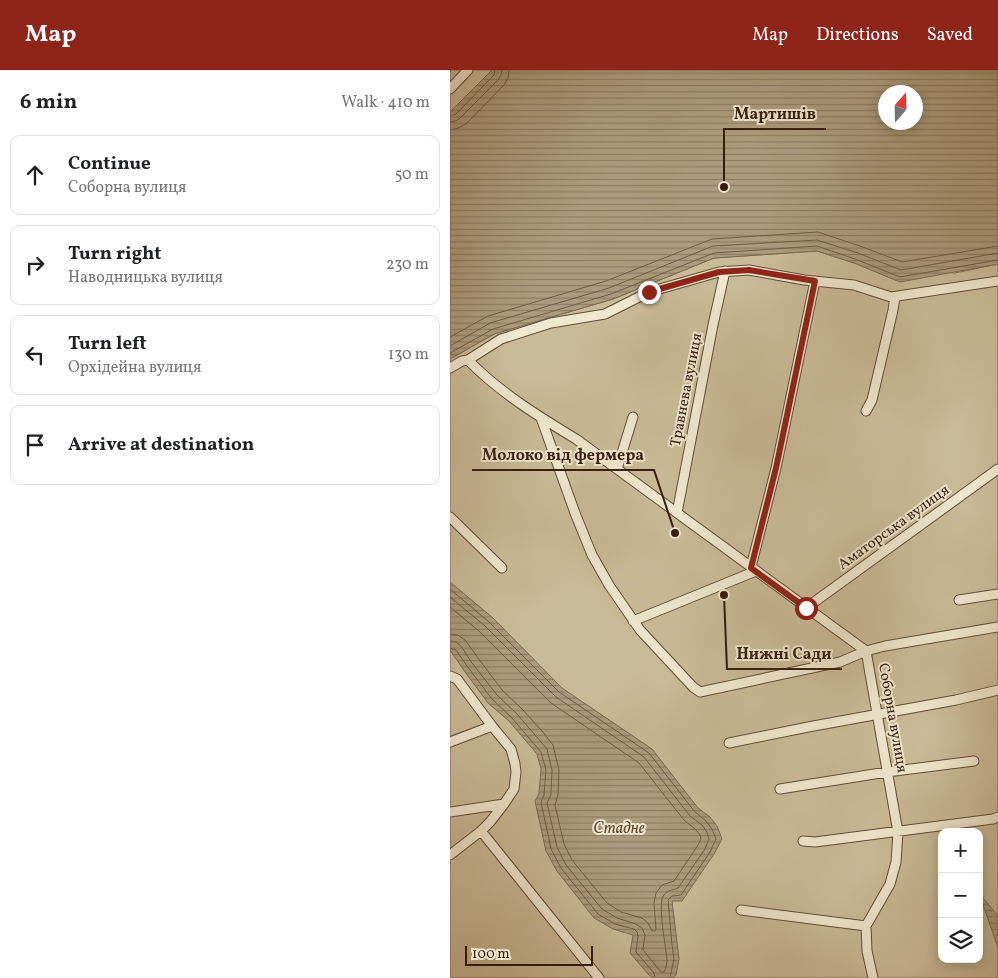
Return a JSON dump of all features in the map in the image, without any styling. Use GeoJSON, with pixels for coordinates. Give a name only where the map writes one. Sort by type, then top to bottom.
{"type":"FeatureCollection","features":[{"type":"Feature","properties":{"kind":"street"},"geometry":{"type":"LineString","coordinates":[[450,89],[468,70]]}},
{"type":"Feature","properties":{"kind":"street"},"geometry":{"type":"LineString","coordinates":[[450,368],[462,361],[468,360],[501,339],[551,323],[605,314],[649,292],[719,272],[749,270],[815,281],[854,285],[891,297],[998,281]]}},
{"type":"Feature","properties":{"kind":"street","name":"Травнева вулиця"},"geometry":{"type":"LineString","coordinates":[[678,513],[724,272]]}},
{"type":"Feature","properties":{"kind":"street"},"geometry":{"type":"LineString","coordinates":[[633,621],[754,569],[815,281]]}},
{"type":"Feature","properties":{"kind":"street"},"geometry":{"type":"LineString","coordinates":[[866,411],[872,400],[895,297]]}},
{"type":"Feature","properties":{"kind":"street","name":"Соборна вулиця"},"geometry":{"type":"LineString","coordinates":[[468,360],[482,374],[541,418],[576,439],[866,651],[898,832],[896,862],[890,884],[866,926]]}},
{"type":"Feature","properties":{"kind":"street"},"geometry":{"type":"LineString","coordinates":[[617,469],[633,417]]}},
{"type":"Feature","properties":{"kind":"street"},"geometry":{"type":"LineString","coordinates":[[541,418],[592,555],[609,585],[640,630],[693,687],[700,692],[840,662],[866,651],[998,627]]}},
{"type":"Feature","properties":{"kind":"street","name":"Аматорська вулиця"},"geometry":{"type":"LineString","coordinates":[[806,608],[998,469]]}},
{"type":"Feature","properties":{"kind":"street"},"geometry":{"type":"LineString","coordinates":[[450,517],[502,568]]}},
{"type":"Feature","properties":{"kind":"street"},"geometry":{"type":"LineString","coordinates":[[959,600],[998,594]]}},
{"type":"Feature","properties":{"kind":"street"},"geometry":{"type":"LineString","coordinates":[[450,676],[457,679],[511,749],[516,772],[514,789],[490,822],[450,855]]}},
{"type":"Feature","properties":{"kind":"street"},"geometry":{"type":"LineString","coordinates":[[729,742],[956,700],[998,690]]}},
{"type":"Feature","properties":{"kind":"street"},"geometry":{"type":"LineString","coordinates":[[450,742],[492,726]]}},
{"type":"Feature","properties":{"kind":"street"},"geometry":{"type":"LineString","coordinates":[[780,789],[887,772],[974,761]]}},
{"type":"Feature","properties":{"kind":"street"},"geometry":{"type":"LineString","coordinates":[[450,812],[504,804]]}},
{"type":"Feature","properties":{"kind":"street"},"geometry":{"type":"LineString","coordinates":[[803,841],[815,842],[995,818],[998,827]]}},
{"type":"Feature","properties":{"kind":"street"},"geometry":{"type":"LineString","coordinates":[[481,831],[599,978]]}},
{"type":"Feature","properties":{"kind":"street"},"geometry":{"type":"LineString","coordinates":[[741,910],[866,926],[867,951],[874,978]]}},
{"type":"Feature","properties":{"kind":"shaded area"},"geometry":{"type":"Polygon","coordinates":[[[450,70],[492,70],[450,112],[450,70]]]}},
{"type":"Feature","properties":{"kind":"shaded area"},"geometry":{"type":"Polygon","coordinates":[[[817,251],[854,263],[955,273],[998,264],[998,978],[450,978],[450,359],[494,334],[613,299],[714,258],[817,251]]]}},
{"type":"Feature","properties":{"kind":"water"},"geometry":{"type":"Polygon","coordinates":[[[492,70],[998,70],[998,264],[900,282],[854,263],[817,251],[714,258],[613,299],[494,334],[450,359],[450,112],[492,70]]]}},
{"type":"Feature","properties":{"kind":"water","name":"Стадне"},"geometry":{"type":"Polygon","coordinates":[[[450,582],[493,618],[562,688],[652,749],[698,808],[710,817],[717,826],[722,839],[714,854],[682,901],[672,901],[679,959],[676,975],[673,978],[654,978],[649,975],[630,953],[633,935],[613,929],[594,918],[557,871],[546,851],[535,801],[539,794],[541,769],[537,754],[509,721],[488,703],[450,650],[450,582]]]}},
{"type":"Feature","properties":{"kind":"water"},"geometry":{"type":"Polygon","coordinates":[[[983,898],[998,916],[998,948],[983,905],[983,898]]]}},
{"type":"Feature","properties":{"kind":"place","name":"Мартишів"},"geometry":{"type":"Point","coordinates":[724,187]}},
{"type":"Feature","properties":{"kind":"place","name":"Молоко від фермера"},"geometry":{"type":"Point","coordinates":[675,533]}},
{"type":"Feature","properties":{"kind":"place","name":"Нижні Сади"},"geometry":{"type":"Point","coordinates":[724,595]}},
{"type":"Feature","properties":{"kind":"route"},"geometry":{"type":"LineString","coordinates":[[649,292],[719,272],[749,270],[815,281],[776,468],[751,568],[806,608]]}}]}
